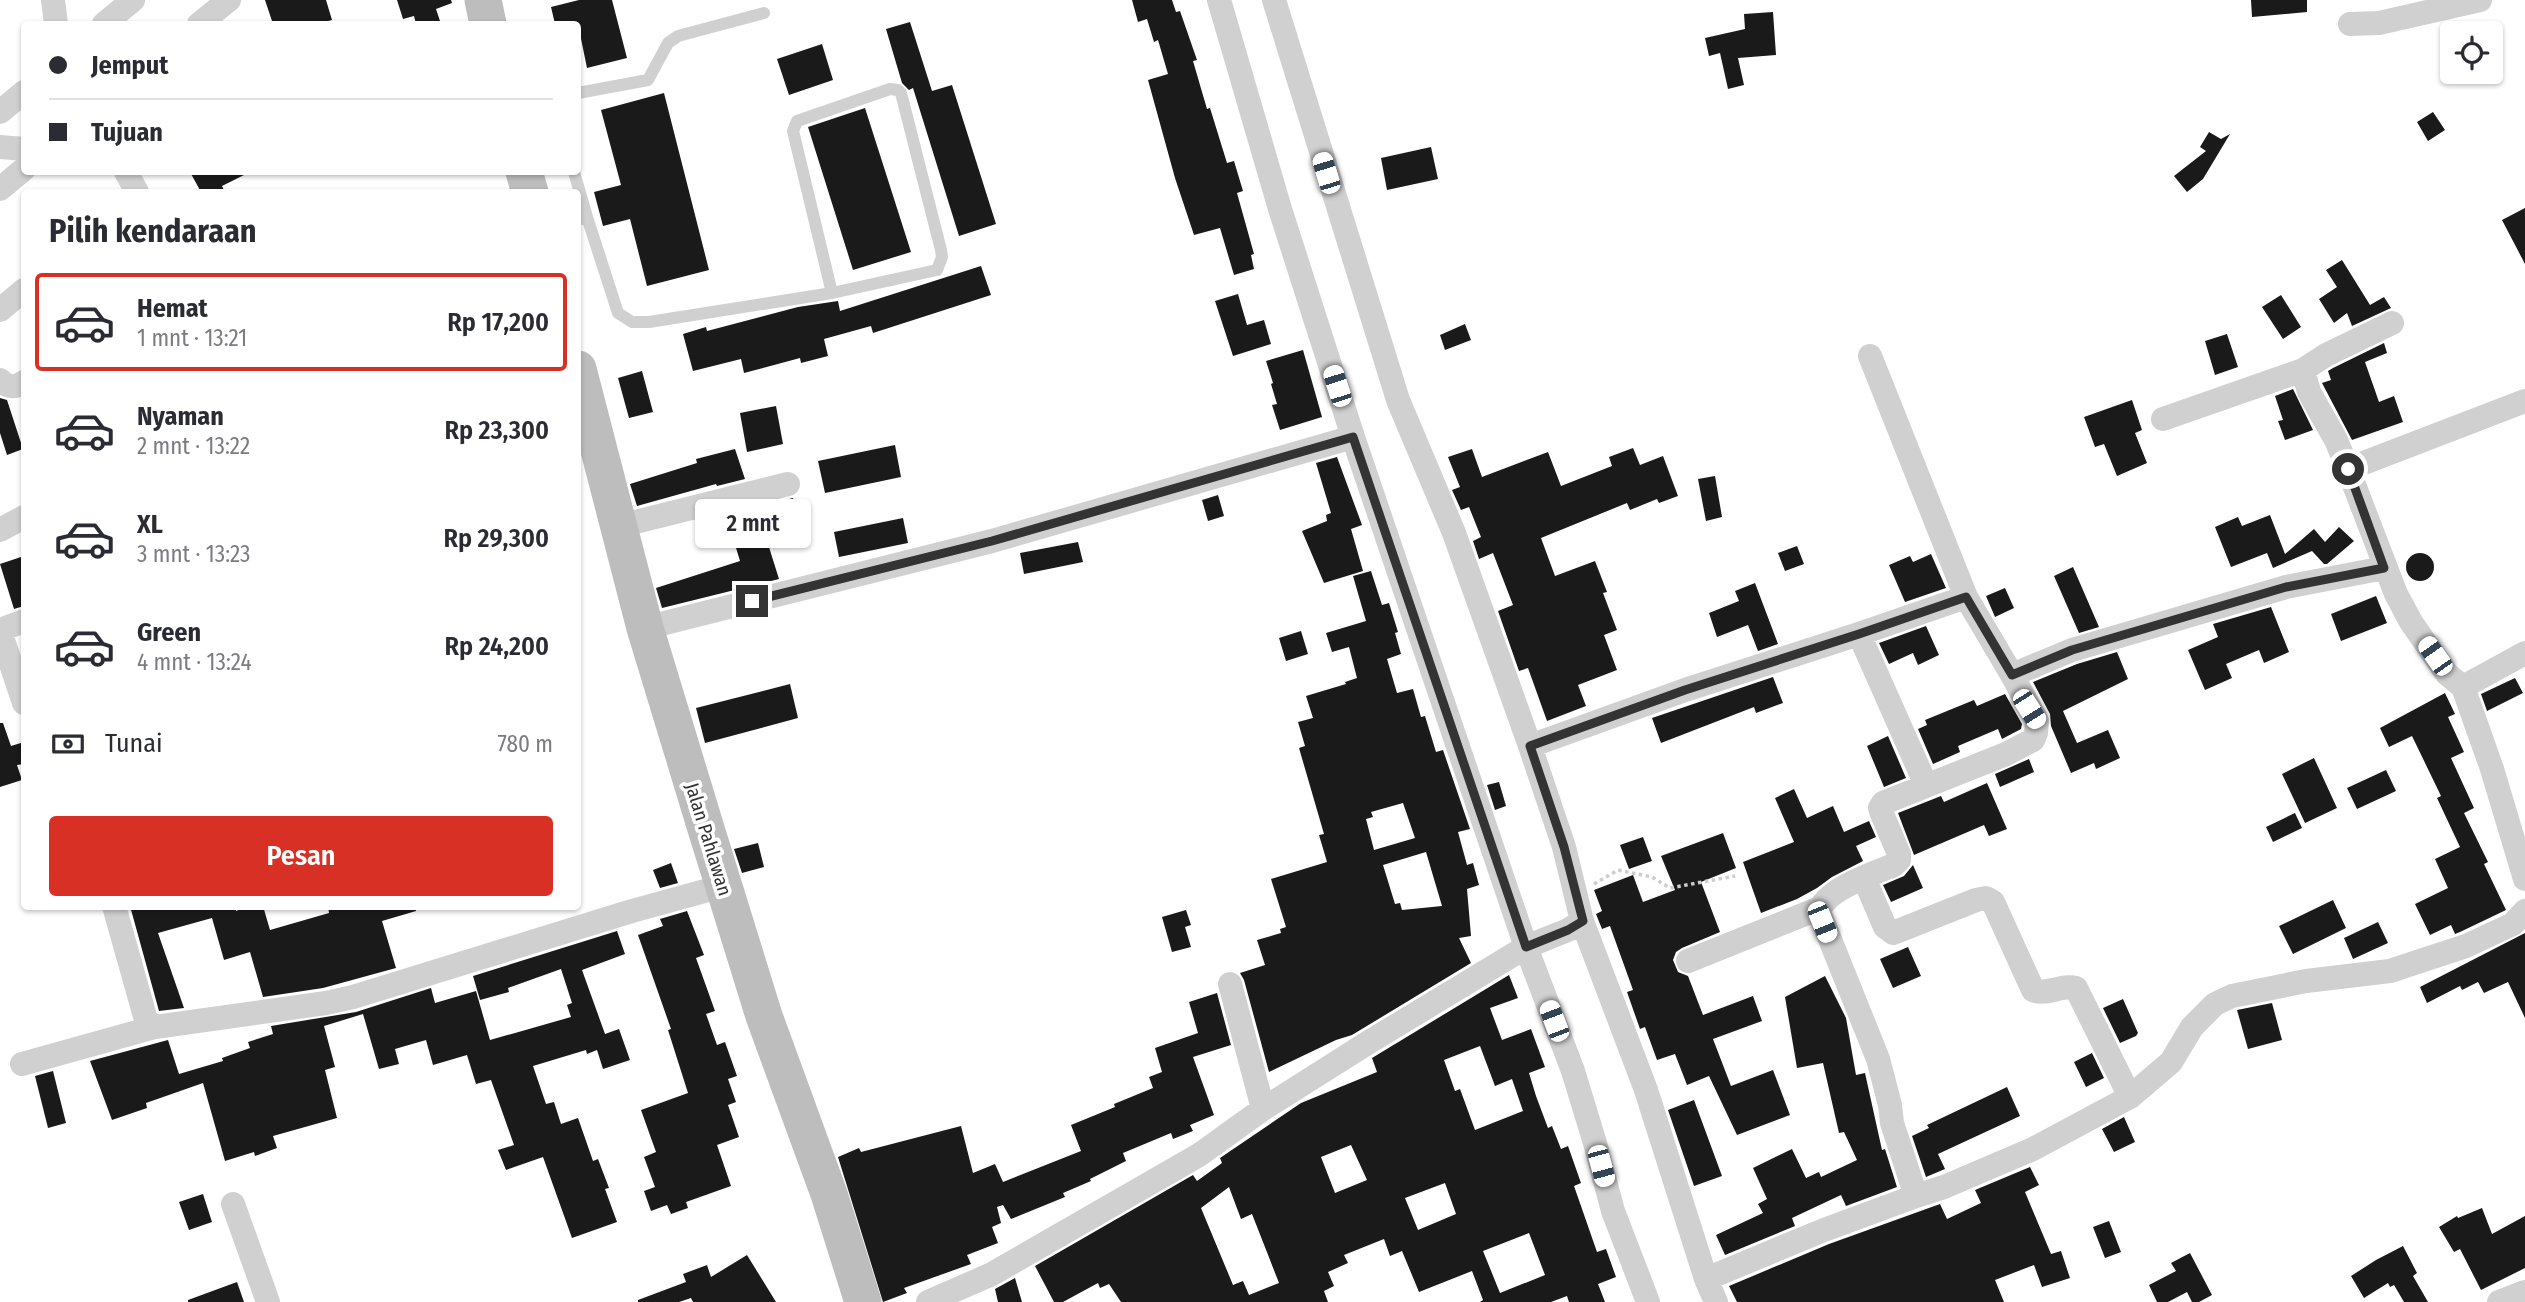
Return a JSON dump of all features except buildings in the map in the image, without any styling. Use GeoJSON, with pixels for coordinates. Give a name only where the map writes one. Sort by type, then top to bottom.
{"type":"FeatureCollection","features":[{"type":"Feature","properties":{"kind":"street"},"geometry":{"type":"LineString","coordinates":[[54,0],[56,21]]}},
{"type":"Feature","properties":{"kind":"street"},"geometry":{"type":"LineString","coordinates":[[108,21],[133,0]]}},
{"type":"Feature","properties":{"kind":"street"},"geometry":{"type":"LineString","coordinates":[[203,21],[229,0]]}},
{"type":"Feature","properties":{"kind":"street"},"geometry":{"type":"LineString","coordinates":[[483,0],[487,21]]}},
{"type":"Feature","properties":{"kind":"street"},"geometry":{"type":"LineString","coordinates":[[1219,0],[1280,209],[1353,437],[1573,1071],[1613,1211],[1648,1302]]}},
{"type":"Feature","properties":{"kind":"street"},"geometry":{"type":"LineString","coordinates":[[1274,0],[1398,400],[1454,533],[1564,847],[1575,926],[1646,1090],[1706,1279],[1716,1302]]}},
{"type":"Feature","properties":{"kind":"street"},"geometry":{"type":"LineString","coordinates":[[2350,24],[2379,23],[2480,0]]}},
{"type":"Feature","properties":{"kind":"street"},"geometry":{"type":"LineString","coordinates":[[0,112],[21,94]]}},
{"type":"Feature","properties":{"kind":"street"},"geometry":{"type":"LineString","coordinates":[[0,147],[21,149]]}},
{"type":"Feature","properties":{"kind":"street"},"geometry":{"type":"LineString","coordinates":[[0,189],[21,172]]}},
{"type":"Feature","properties":{"kind":"street"},"geometry":{"type":"LineString","coordinates":[[0,310],[21,292]]}},
{"type":"Feature","properties":{"kind":"street"},"geometry":{"type":"LineString","coordinates":[[2163,419],[2303,370],[2326,355],[2392,323]]}},
{"type":"Feature","properties":{"kind":"street"},"geometry":{"type":"LineString","coordinates":[[1688,961],[1820,908],[1831,894],[1894,865],[1899,858],[1880,808],[1883,803],[2006,754],[2032,740],[2036,733],[2037,721],[1966,597],[1870,356]]}},
{"type":"Feature","properties":{"kind":"street"},"geometry":{"type":"LineString","coordinates":[[2303,370],[2309,392],[2336,440],[2348,469],[2384,568],[2411,622],[2447,674],[2463,687],[2492,769],[2525,879]]}},
{"type":"Feature","properties":{"kind":"street"},"geometry":{"type":"LineString","coordinates":[[0,380],[14,387],[21,384]]}},
{"type":"Feature","properties":{"kind":"street","name":"Jalan Pahlawan"},"geometry":{"type":"LineString","coordinates":[[581,381],[645,628],[723,886],[764,1016],[829,1194],[863,1302]]}},
{"type":"Feature","properties":{"kind":"street"},"geometry":{"type":"LineString","coordinates":[[2348,469],[2525,401]]}},
{"type":"Feature","properties":{"kind":"street"},"geometry":{"type":"LineString","coordinates":[[645,628],[992,541],[1353,437]]}},
{"type":"Feature","properties":{"kind":"street"},"geometry":{"type":"LineString","coordinates":[[619,526],[788,484]]}},
{"type":"Feature","properties":{"kind":"street"},"geometry":{"type":"LineString","coordinates":[[0,530],[21,519]]}},
{"type":"Feature","properties":{"kind":"street"},"geometry":{"type":"LineString","coordinates":[[2012,675],[2072,650],[2286,587],[2384,568]]}},
{"type":"Feature","properties":{"kind":"street"},"geometry":{"type":"LineString","coordinates":[[1530,746],[1685,690],[1966,597]]}},
{"type":"Feature","properties":{"kind":"street"},"geometry":{"type":"LineString","coordinates":[[21,622],[0,631],[21,694]]}},
{"type":"Feature","properties":{"kind":"street"},"geometry":{"type":"LineString","coordinates":[[1859,634],[1926,785]]}},
{"type":"Feature","properties":{"kind":"street"},"geometry":{"type":"LineString","coordinates":[[2463,687],[2525,653]]}},
{"type":"Feature","properties":{"kind":"street"},"geometry":{"type":"LineString","coordinates":[[1864,878],[1885,928],[1893,933],[1976,900],[1986,898],[1993,902],[2033,990],[2040,993],[2066,987],[2076,988],[2130,1097]]}},
{"type":"Feature","properties":{"kind":"street"},"geometry":{"type":"LineString","coordinates":[[22,1065],[155,1027],[353,997],[632,911],[723,886]]}},
{"type":"Feature","properties":{"kind":"street"},"geometry":{"type":"LineString","coordinates":[[1820,908],[1822,922],[1878,1059],[1892,1123],[1916,1196]]}},
{"type":"Feature","properties":{"kind":"street"},"geometry":{"type":"LineString","coordinates":[[115,910],[146,1020],[155,1027]]}},
{"type":"Feature","properties":{"kind":"street"},"geometry":{"type":"LineString","coordinates":[[1706,1279],[1824,1230],[1944,1187],[2033,1149],[2130,1097],[2171,1062],[2192,1027],[2215,1004],[2232,996],[2305,981],[2390,971],[2466,946],[2513,924],[2525,911]]}},
{"type":"Feature","properties":{"kind":"street"},"geometry":{"type":"LineString","coordinates":[[928,1302],[992,1274],[1199,1155],[1263,1109],[1530,945],[1575,926]]}},
{"type":"Feature","properties":{"kind":"street"},"geometry":{"type":"LineString","coordinates":[[1230,984],[1263,1109]]}},
{"type":"Feature","properties":{"kind":"street"},"geometry":{"type":"LineString","coordinates":[[233,1204],[268,1302]]}},
{"type":"Feature","properties":{"kind":"street"},"geometry":{"type":"LineString","coordinates":[[2499,1302],[2525,1292]]}},
{"type":"Feature","properties":{"kind":"lane"},"geometry":{"type":"LineString","coordinates":[[581,92],[648,80],[668,43],[678,36],[764,13]]}},
{"type":"Feature","properties":{"kind":"lane"},"geometry":{"type":"LineString","coordinates":[[582,218],[618,313],[632,322],[649,322],[832,293],[937,270],[941,250],[901,93],[898,90],[890,89],[797,121],[793,127],[832,293]]}},
{"type":"Feature","properties":{"kind":"path"},"geometry":{"type":"LineString","coordinates":[[1575,926],[1577,894],[1618,870],[1651,877],[1670,888],[1735,876]]}},
{"type":"Feature","properties":{"kind":"route"},"geometry":{"type":"LineString","coordinates":[[752,601],[992,541],[1353,437],[1526,947],[1583,921],[1564,847],[1530,746],[1685,690],[1966,597],[2012,675],[2072,650],[2286,587],[2384,568],[2348,469]]}}]}
